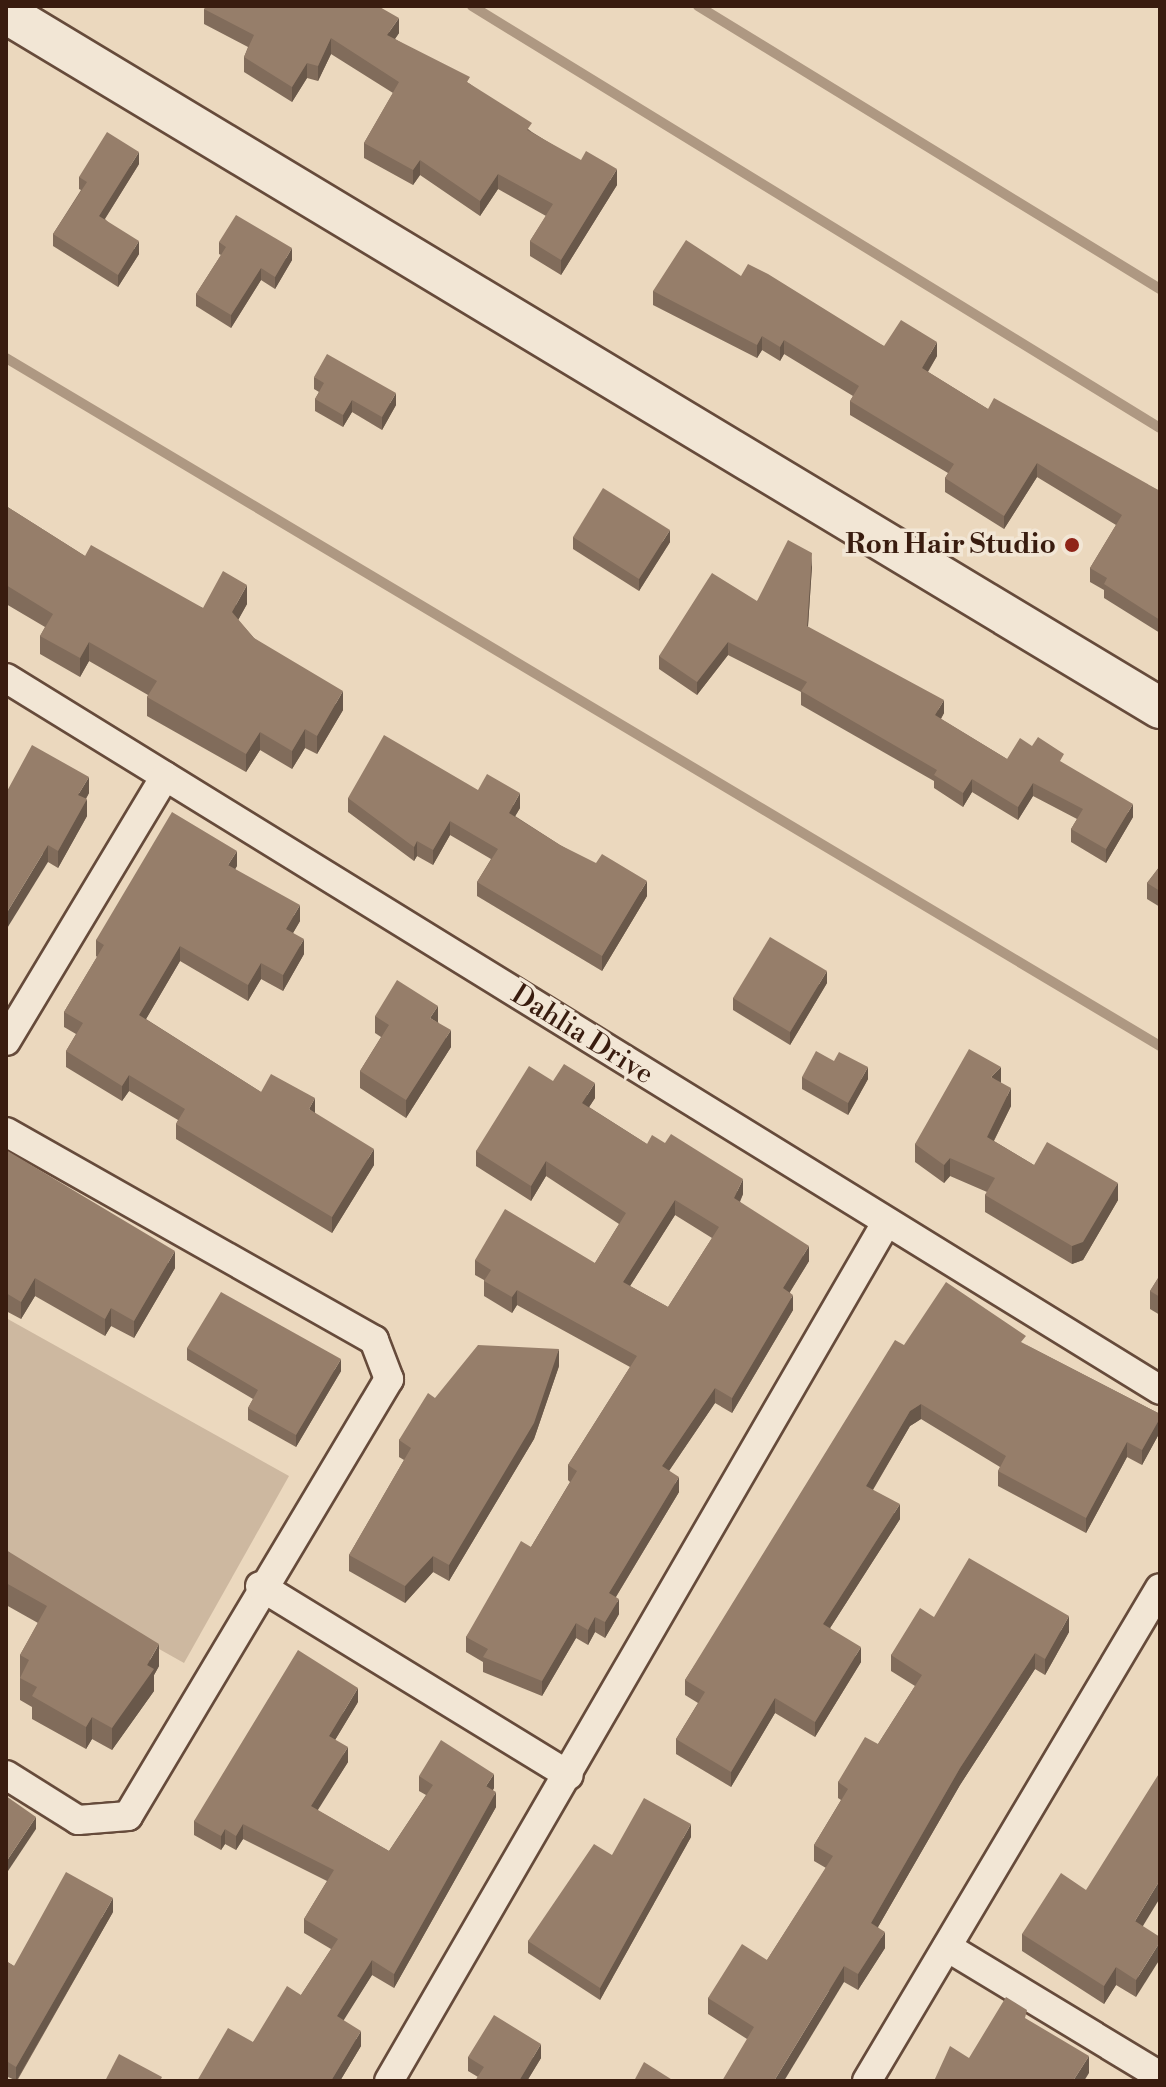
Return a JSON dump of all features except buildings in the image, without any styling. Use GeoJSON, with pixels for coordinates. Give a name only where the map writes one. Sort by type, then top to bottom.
{"type":"FeatureCollection","features":[{"type":"Feature","properties":{"kind":"main road"},"geometry":{"type":"LineString","coordinates":[[6,13],[1160,708]]}},
{"type":"Feature","properties":{"kind":"street","name":"Dahlia Drive"},"geometry":{"type":"LineString","coordinates":[[6,678],[1160,1390]]}},
{"type":"Feature","properties":{"kind":"street"},"geometry":{"type":"LineString","coordinates":[[6,1041],[165,776]]}},
{"type":"Feature","properties":{"kind":"street"},"geometry":{"type":"LineString","coordinates":[[6,1132],[374,1340],[386,1359],[389,1379],[260,1586],[128,1816],[78,1820],[6,1775]]}},
{"type":"Feature","properties":{"kind":"street"},"geometry":{"type":"LineString","coordinates":[[389,2081],[886,1223]]}},
{"type":"Feature","properties":{"kind":"street"},"geometry":{"type":"LineString","coordinates":[[260,1586],[569,1775]]}},
{"type":"Feature","properties":{"kind":"street"},"geometry":{"type":"LineString","coordinates":[[867,2081],[1160,1588]]}},
{"type":"Feature","properties":{"kind":"street"},"geometry":{"type":"LineString","coordinates":[[947,1947],[1160,2076]]}},
{"type":"Feature","properties":{"kind":"shaded area"},"geometry":{"type":"Polygon","coordinates":[[[6,1318],[289,1476],[184,1663],[6,1563],[6,1318]]]}},
{"type":"Feature","properties":{"kind":"waterway"},"geometry":{"type":"LineString","coordinates":[[472,6],[1160,428]]}},
{"type":"Feature","properties":{"kind":"waterway"},"geometry":{"type":"LineString","coordinates":[[698,6],[1160,289]]}},
{"type":"Feature","properties":{"kind":"waterway"},"geometry":{"type":"LineString","coordinates":[[6,358],[1160,1046]]}},
{"type":"Feature","properties":{"kind":"place","name":"Ron Hair Studio"},"geometry":{"type":"Point","coordinates":[1072,545]}}]}
